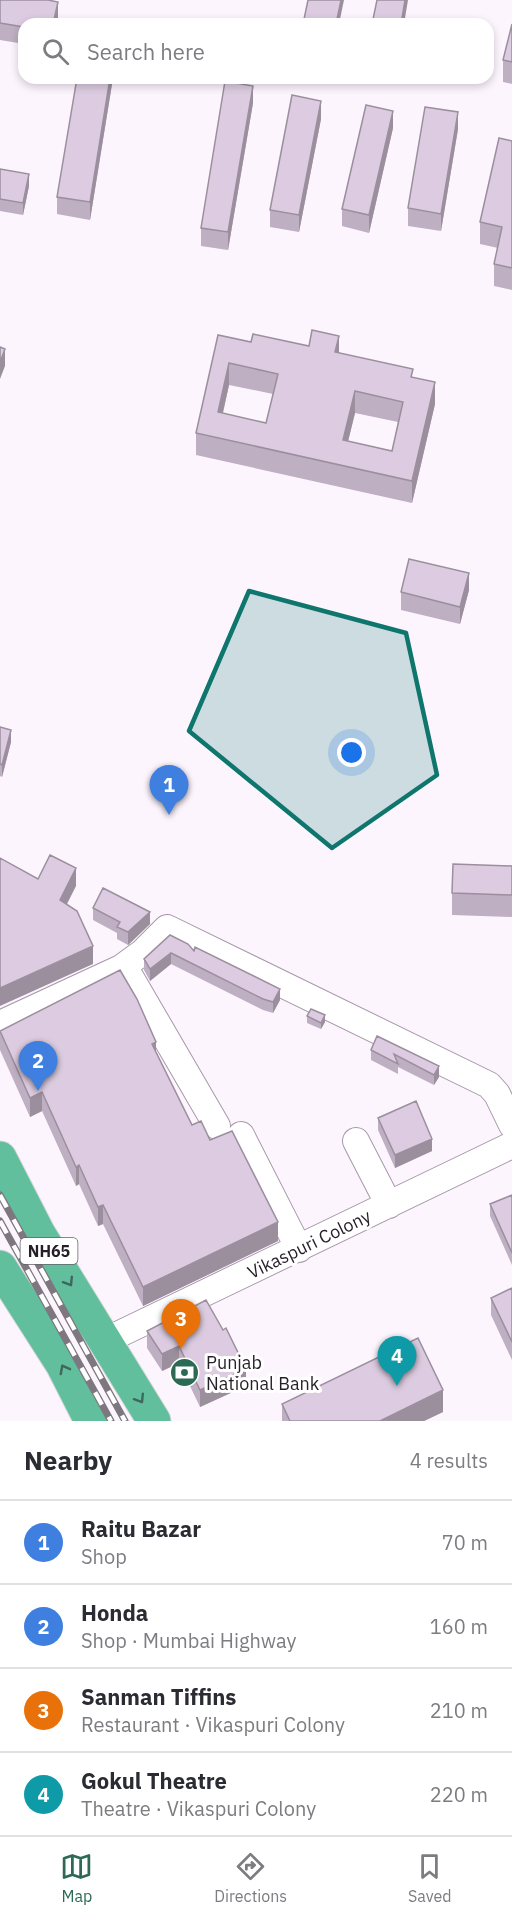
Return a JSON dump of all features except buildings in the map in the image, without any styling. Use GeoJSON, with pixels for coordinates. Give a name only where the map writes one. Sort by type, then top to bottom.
{"type":"FeatureCollection","features":[{"type":"Feature","properties":{"kind":"highway","name":"NH65"},"geometry":{"type":"LineString","coordinates":[[0,1158],[39,1234],[154,1421]]}},
{"type":"Feature","properties":{"kind":"highway"},"geometry":{"type":"LineString","coordinates":[[0,1256],[39,1234]]}},
{"type":"Feature","properties":{"kind":"highway","name":"NH65"},"geometry":{"type":"LineString","coordinates":[[0,1267],[62,1364],[91,1421]]}},
{"type":"Feature","properties":{"kind":"street"},"geometry":{"type":"LineString","coordinates":[[0,1024],[121,968],[143,952],[166,928],[489,1085],[497,1094],[512,1125]]}},
{"type":"Feature","properties":{"kind":"street"},"geometry":{"type":"LineString","coordinates":[[121,968],[128,973],[217,1126]]}},
{"type":"Feature","properties":{"kind":"street"},"geometry":{"type":"LineString","coordinates":[[241,1135],[299,1249]]}},
{"type":"Feature","properties":{"kind":"street"},"geometry":{"type":"LineString","coordinates":[[356,1141],[388,1205]]}},
{"type":"Feature","properties":{"kind":"street","name":"Vikaspuri Colony"},"geometry":{"type":"LineString","coordinates":[[105,1341],[512,1145]]}},
{"type":"Feature","properties":{"kind":"highlighted area"},"geometry":{"type":"Polygon","coordinates":[[[249,591],[406,633],[437,775],[332,848],[189,731],[249,591]]]}},
{"type":"Feature","properties":{"kind":"railway"},"geometry":{"type":"LineString","coordinates":[[0,1195],[125,1421]]}},
{"type":"Feature","properties":{"kind":"railway"},"geometry":{"type":"LineString","coordinates":[[0,1221],[111,1421]]}},
{"type":"Feature","properties":{"kind":"place","name":"Raitu Bazar"},"geometry":{"type":"Point","coordinates":[169,815]}},
{"type":"Feature","properties":{"kind":"place","name":"Honda"},"geometry":{"type":"Point","coordinates":[38,1091]}},
{"type":"Feature","properties":{"kind":"place","name":"Sanman Tiffins"},"geometry":{"type":"Point","coordinates":[181,1349]}},
{"type":"Feature","properties":{"kind":"place","name":"Punjab National Bank"},"geometry":{"type":"Point","coordinates":[185,1372]}},
{"type":"Feature","properties":{"kind":"place","name":"Gokul Theatre"},"geometry":{"type":"Point","coordinates":[397,1386]}}]}
